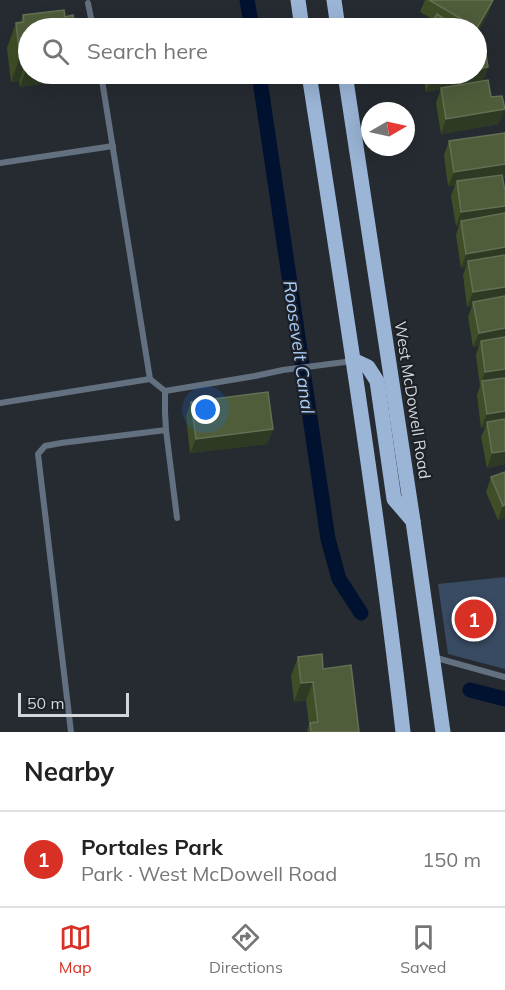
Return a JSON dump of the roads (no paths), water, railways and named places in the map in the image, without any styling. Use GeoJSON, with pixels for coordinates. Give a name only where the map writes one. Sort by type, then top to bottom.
{"type":"FeatureCollection","features":[{"type":"Feature","properties":{"kind":"main road"},"geometry":{"type":"LineString","coordinates":[[298,0],[301,18]]}},
{"type":"Feature","properties":{"kind":"main road"},"geometry":{"type":"LineString","coordinates":[[334,0],[337,18]]}},
{"type":"Feature","properties":{"kind":"main road"},"geometry":{"type":"LineString","coordinates":[[311,84],[353,360],[392,636],[403,732]]}},
{"type":"Feature","properties":{"kind":"main road","name":"West McDowell Road"},"geometry":{"type":"LineString","coordinates":[[347,84],[434,657],[443,732]]}},
{"type":"Feature","properties":{"kind":"main road"},"geometry":{"type":"LineString","coordinates":[[353,360],[368,367],[376,381],[394,499],[413,520]]}},
{"type":"Feature","properties":{"kind":"lane"},"geometry":{"type":"LineString","coordinates":[[88,3],[91,18]]}},
{"type":"Feature","properties":{"kind":"lane"},"geometry":{"type":"LineString","coordinates":[[103,84],[150,379],[165,391],[353,360]]}},
{"type":"Feature","properties":{"kind":"lane"},"geometry":{"type":"LineString","coordinates":[[0,163],[113,146]]}},
{"type":"Feature","properties":{"kind":"lane"},"geometry":{"type":"LineString","coordinates":[[0,403],[150,379]]}},
{"type":"Feature","properties":{"kind":"lane"},"geometry":{"type":"LineString","coordinates":[[165,391],[166,430],[177,518]]}},
{"type":"Feature","properties":{"kind":"lane"},"geometry":{"type":"LineString","coordinates":[[71,732],[38,454],[45,446],[166,430]]}},
{"type":"Feature","properties":{"kind":"lane"},"geometry":{"type":"LineString","coordinates":[[434,657],[505,677]]}},
{"type":"Feature","properties":{"kind":"waterway","name":"Roosevelt Canal"},"geometry":{"type":"LineString","coordinates":[[247,0],[250,18]]}},
{"type":"Feature","properties":{"kind":"waterway","name":"Roosevelt Canal"},"geometry":{"type":"LineString","coordinates":[[260,84],[328,539],[339,579],[361,613]]}},
{"type":"Feature","properties":{"kind":"waterway","name":"Roosevelt Canal"},"geometry":{"type":"LineString","coordinates":[[470,690],[505,699]]}},
{"type":"Feature","properties":{"kind":"place","name":"Portales Park"},"geometry":{"type":"Point","coordinates":[474,619]}}]}
